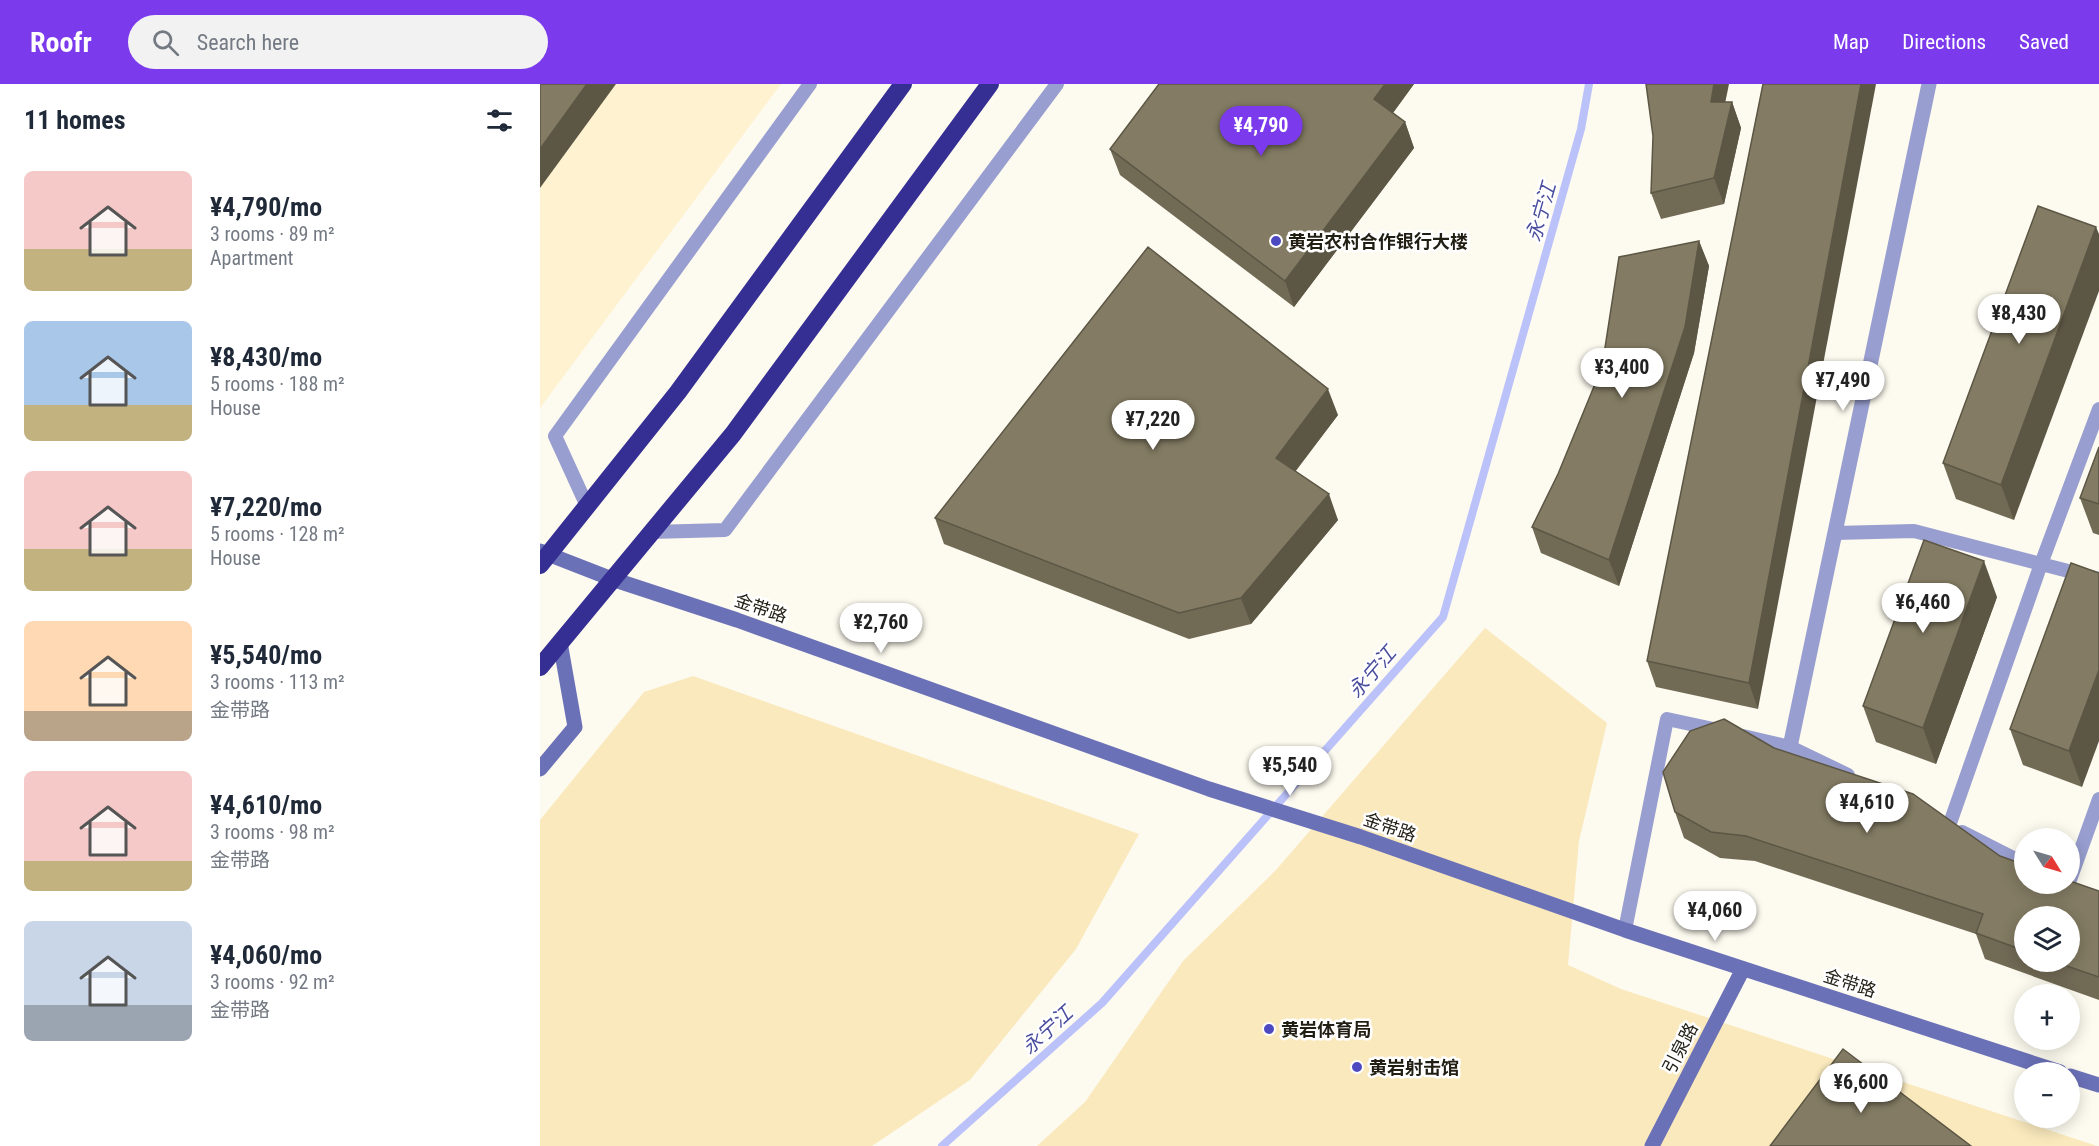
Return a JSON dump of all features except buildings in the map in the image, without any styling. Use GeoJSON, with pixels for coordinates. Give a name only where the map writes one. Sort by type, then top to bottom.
{"type":"FeatureCollection","features":[{"type":"Feature","properties":{"kind":"highway"},"geometry":{"type":"LineString","coordinates":[[543,557],[678,392],[903,84]]}},
{"type":"Feature","properties":{"kind":"highway"},"geometry":{"type":"LineString","coordinates":[[540,667],[733,434],[990,84]]}},
{"type":"Feature","properties":{"kind":"main road","name":"金带路"},"geometry":{"type":"LineString","coordinates":[[543,557],[748,624],[1209,789],[1361,837],[1625,930],[2029,1062]]}},
{"type":"Feature","properties":{"kind":"main road"},"geometry":{"type":"LineString","coordinates":[[540,769],[575,726],[560,642]]}},
{"type":"Feature","properties":{"kind":"main road","name":"引泉路"},"geometry":{"type":"LineString","coordinates":[[1652,1146],[1743,969]]}},
{"type":"Feature","properties":{"kind":"main road"},"geometry":{"type":"LineString","coordinates":[[2080,1079],[2099,1085]]}},
{"type":"Feature","properties":{"kind":"street"},"geometry":{"type":"LineString","coordinates":[[1790,747],[1929,84]]}},
{"type":"Feature","properties":{"kind":"lane"},"geometry":{"type":"LineString","coordinates":[[587,506],[555,436],[810,84]]}},
{"type":"Feature","properties":{"kind":"lane"},"geometry":{"type":"LineString","coordinates":[[651,532],[725,530],[1057,84]]}},
{"type":"Feature","properties":{"kind":"lane"},"geometry":{"type":"LineString","coordinates":[[2014,858],[1943,823],[2099,409]]}},
{"type":"Feature","properties":{"kind":"lane"},"geometry":{"type":"LineString","coordinates":[[1835,533],[1914,531],[2099,579]]}},
{"type":"Feature","properties":{"kind":"lane"},"geometry":{"type":"LineString","coordinates":[[1625,930],[1667,719],[1790,747],[1864,783]]}},
{"type":"Feature","properties":{"kind":"lane"},"geometry":{"type":"LineString","coordinates":[[2080,852],[2099,799]]}},
{"type":"Feature","properties":{"kind":"shaded area"},"geometry":{"type":"Polygon","coordinates":[[[540,84],[781,84],[540,408],[540,84]]]}},
{"type":"Feature","properties":{"kind":"shaded area"},"geometry":{"type":"Polygon","coordinates":[[[1485,628],[1607,723],[1579,841],[1568,965],[1621,989],[2014,1119],[2014,1128],[2042,1128],[2097,1146],[1037,1146],[1085,1102],[1183,961],[1276,870],[1485,628]]]}},
{"type":"Feature","properties":{"kind":"shaded area"},"geometry":{"type":"Polygon","coordinates":[[[693,676],[1139,834],[1076,949],[970,1080],[872,1146],[540,1146],[540,820],[644,692],[693,676]]]}},
{"type":"Feature","properties":{"kind":"waterway","name":"永宁江"},"geometry":{"type":"LineString","coordinates":[[942,1146],[1102,1003],[1443,617],[1581,129],[1589,84]]}},
{"type":"Feature","properties":{"kind":"place","name":"黄岩农村合作银行大楼"},"geometry":{"type":"Point","coordinates":[1276,241]}},
{"type":"Feature","properties":{"kind":"place","name":"黄岩体育局"},"geometry":{"type":"Point","coordinates":[1269,1029]}},
{"type":"Feature","properties":{"kind":"place","name":"黄岩射击馆"},"geometry":{"type":"Point","coordinates":[1357,1067]}}]}
